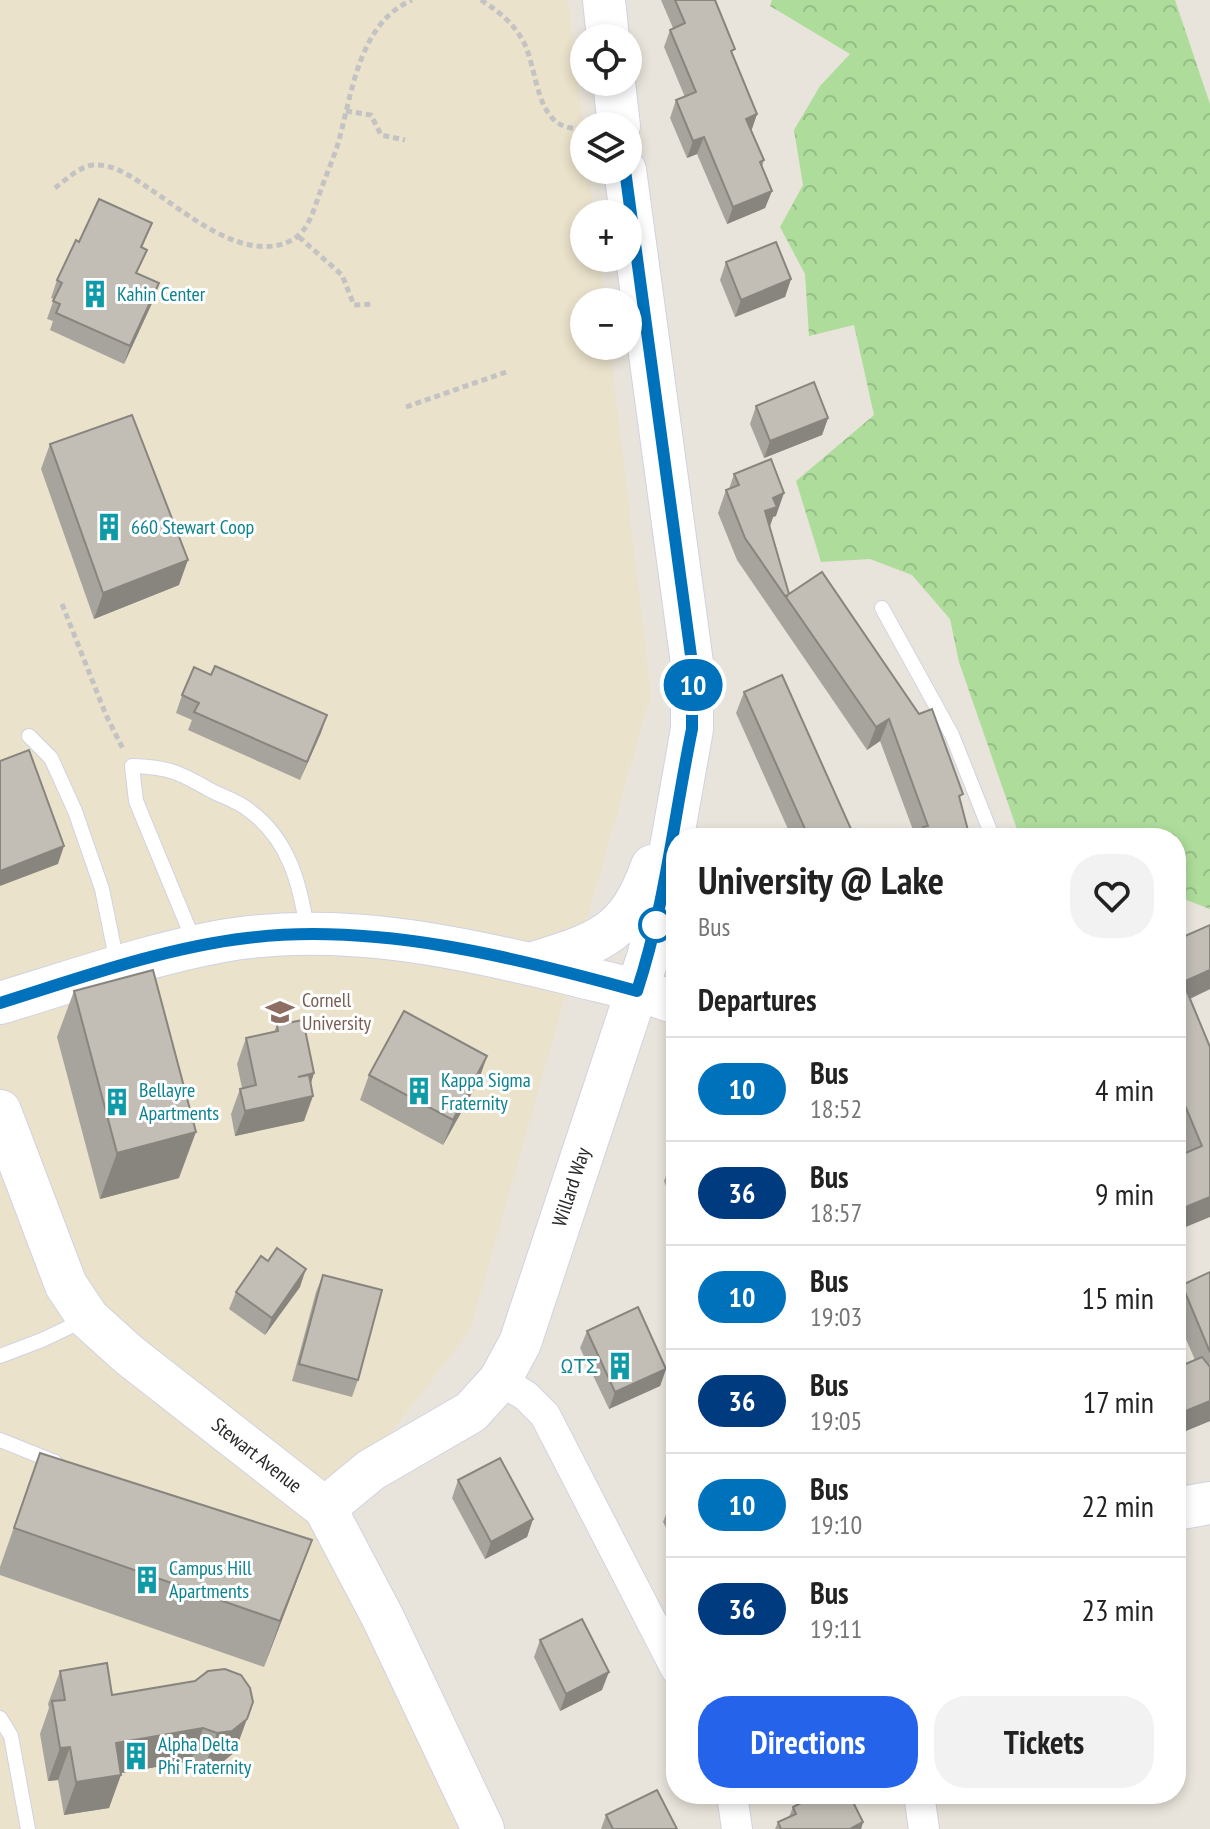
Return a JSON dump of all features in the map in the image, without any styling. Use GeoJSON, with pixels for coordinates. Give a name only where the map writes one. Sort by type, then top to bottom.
{"type":"FeatureCollection","features":[{"type":"Feature","properties":{"kind":"street"},"geometry":{"type":"LineString","coordinates":[[604,0],[607,24]]}},
{"type":"Feature","properties":{"kind":"street"},"geometry":{"type":"LineString","coordinates":[[530,964],[581,948],[617,928],[635,905],[647,881],[680,789],[692,729],[692,663],[627,184]]}},
{"type":"Feature","properties":{"kind":"street","name":"Willard Way"},"geometry":{"type":"LineString","coordinates":[[674,828],[680,789]]}},
{"type":"Feature","properties":{"kind":"street","name":"Willard Way"},"geometry":{"type":"LineString","coordinates":[[325,1508],[371,1470],[471,1412],[500,1380],[520,1343],[637,991],[666,875]]}},
{"type":"Feature","properties":{"kind":"street"},"geometry":{"type":"LineString","coordinates":[[0,1003],[196,947],[248,938],[308,933],[408,940],[530,964],[666,1000]]}},
{"type":"Feature","properties":{"kind":"street","name":"Stewart Avenue"},"geometry":{"type":"LineString","coordinates":[[0,1111],[66,1285],[88,1318],[129,1355],[325,1508],[383,1618],[483,1829]]}},
{"type":"Feature","properties":{"kind":"street"},"geometry":{"type":"LineString","coordinates":[[500,1380],[526,1396],[545,1415],[666,1650]]}},
{"type":"Feature","properties":{"kind":"street"},"geometry":{"type":"LineString","coordinates":[[1186,1507],[1210,1503]]}},
{"type":"Feature","properties":{"kind":"street"},"geometry":{"type":"LineString","coordinates":[[920,1804],[924,1829]]}},
{"type":"Feature","properties":{"kind":"lane"},"geometry":{"type":"LineString","coordinates":[[882,608],[952,735],[989,828]]}},
{"type":"Feature","properties":{"kind":"lane"},"geometry":{"type":"LineString","coordinates":[[29,736],[51,758],[75,811],[102,889],[118,968]]}},
{"type":"Feature","properties":{"kind":"lane"},"geometry":{"type":"LineString","coordinates":[[196,947],[136,801],[132,766],[159,766],[177,771],[250,810],[277,838],[294,868],[308,933]]}},
{"type":"Feature","properties":{"kind":"lane"},"geometry":{"type":"LineString","coordinates":[[0,1356],[88,1318]]}},
{"type":"Feature","properties":{"kind":"lane"},"geometry":{"type":"LineString","coordinates":[[0,1440],[66,1465]]}},
{"type":"Feature","properties":{"kind":"lane"},"geometry":{"type":"LineString","coordinates":[[0,1718],[11,1736],[28,1829]]}},
{"type":"Feature","properties":{"kind":"path"},"geometry":{"type":"LineString","coordinates":[[55,188],[78,170],[96,164],[124,172],[239,244],[268,247],[299,237],[316,203],[336,148],[357,67],[386,21],[412,0]]}},
{"type":"Feature","properties":{"kind":"path"},"geometry":{"type":"LineString","coordinates":[[481,0],[511,22],[523,41],[544,107],[552,120],[570,127]]}},
{"type":"Feature","properties":{"kind":"path"},"geometry":{"type":"LineString","coordinates":[[346,111],[371,115],[381,135],[405,140]]}},
{"type":"Feature","properties":{"kind":"path"},"geometry":{"type":"LineString","coordinates":[[299,237],[342,275],[354,305],[373,304]]}},
{"type":"Feature","properties":{"kind":"path"},"geometry":{"type":"LineString","coordinates":[[406,407],[509,371]]}},
{"type":"Feature","properties":{"kind":"path"},"geometry":{"type":"LineString","coordinates":[[62,604],[106,715],[132,766]]}},
{"type":"Feature","properties":{"kind":"shaded area","name":"Cornell University"},"geometry":{"type":"Polygon","coordinates":[[[0,0],[568,0],[570,96],[579,96],[581,112],[570,112],[570,184],[590,184],[592,200],[570,200],[570,272],[601,272],[603,288],[570,288],[570,360],[612,360],[651,694],[470,1331],[334,1506],[488,1829],[0,1829],[0,0]]]}},
{"type":"Feature","properties":{"kind":"green space"},"geometry":{"type":"Polygon","coordinates":[[[772,0],[1175,0],[1210,104],[1210,909],[1186,900],[1186,828],[1017,828],[959,662],[950,619],[912,575],[870,559],[821,562],[796,481],[874,415],[854,325],[809,336],[805,274],[780,227],[803,185],[794,130],[820,86],[850,54],[770,6],[772,0]]]}},
{"type":"Feature","properties":{"kind":"building"},"geometry":{"type":"Polygon","coordinates":[[[675,0],[715,0],[735,49],[731,51],[757,114],[746,119],[764,160],[760,162],[772,191],[733,207],[704,137],[693,141],[676,100],[696,92],[670,30],[685,23],[675,0]]]}},
{"type":"Feature","properties":{"kind":"building","name":"Kahin Center"},"geometry":{"type":"Polygon","coordinates":[[[99,199],[152,223],[141,247],[147,250],[136,273],[159,283],[130,346],[56,313],[60,304],[53,301],[62,283],[57,280],[99,199]]]}},
{"type":"Feature","properties":{"kind":"building"},"geometry":{"type":"Polygon","coordinates":[[[776,242],[791,279],[741,300],[726,262],[776,242]]]}},
{"type":"Feature","properties":{"kind":"building"},"geometry":{"type":"Polygon","coordinates":[[[814,382],[828,418],[770,441],[756,406],[814,382]]]}},
{"type":"Feature","properties":{"kind":"building","name":"660 Stewart Coop"},"geometry":{"type":"Polygon","coordinates":[[[132,415],[188,560],[103,593],[50,444],[132,415]]]}},
{"type":"Feature","properties":{"kind":"building"},"geometry":{"type":"Polygon","coordinates":[[[771,459],[784,493],[773,498],[777,507],[765,511],[789,594],[822,572],[919,714],[932,709],[963,794],[959,796],[967,828],[923,828],[928,826],[889,719],[876,727],[786,597],[788,595],[785,596],[745,538],[726,490],[739,485],[734,474],[771,459]]]}},
{"type":"Feature","properties":{"kind":"building"},"geometry":{"type":"Polygon","coordinates":[[[215,666],[327,715],[307,762],[194,712],[199,703],[182,695],[194,667],[211,675],[215,666]]]}},
{"type":"Feature","properties":{"kind":"building"},"geometry":{"type":"Polygon","coordinates":[[[782,675],[851,828],[805,828],[744,692],[782,675]]]}},
{"type":"Feature","properties":{"kind":"building"},"geometry":{"type":"Polygon","coordinates":[[[29,750],[64,846],[0,871],[0,761],[29,750]]]}},
{"type":"Feature","properties":{"kind":"building"},"geometry":{"type":"Polygon","coordinates":[[[1210,925],[1210,970],[1186,981],[1186,936],[1210,925]]]}},
{"type":"Feature","properties":{"kind":"building"},"geometry":{"type":"Polygon","coordinates":[[[153,970],[196,1132],[117,1153],[74,991],[153,970]]]}},
{"type":"Feature","properties":{"kind":"building"},"geometry":{"type":"Polygon","coordinates":[[[1186,989],[1210,1047],[1210,1197],[1186,1207],[1186,1153],[1202,1146],[1186,1108],[1186,989]]]}},
{"type":"Feature","properties":{"kind":"building"},"geometry":{"type":"Polygon","coordinates":[[[404,1011],[487,1056],[453,1120],[369,1075],[404,1011]]]}},
{"type":"Feature","properties":{"kind":"building"},"geometry":{"type":"Polygon","coordinates":[[[303,1020],[314,1073],[298,1077],[309,1075],[313,1096],[245,1111],[240,1089],[256,1085],[246,1038],[278,1031],[277,1025],[303,1020]]]}},
{"type":"Feature","properties":{"kind":"building"},"geometry":{"type":"Polygon","coordinates":[[[277,1248],[306,1269],[272,1318],[236,1292],[261,1256],[268,1261],[277,1248]]]}},
{"type":"Feature","properties":{"kind":"building"},"geometry":{"type":"Polygon","coordinates":[[[1210,1272],[1210,1352],[1186,1295],[1186,1283],[1210,1272]]]}},
{"type":"Feature","properties":{"kind":"building"},"geometry":{"type":"Polygon","coordinates":[[[323,1275],[382,1290],[358,1380],[299,1364],[323,1275]]]}},
{"type":"Feature","properties":{"kind":"building","name":"ΩΤΣ"},"geometry":{"type":"Polygon","coordinates":[[[638,1307],[666,1369],[615,1392],[587,1331],[638,1307]]]}},
{"type":"Feature","properties":{"kind":"building"},"geometry":{"type":"Polygon","coordinates":[[[1202,1357],[1210,1367],[1210,1401],[1186,1411],[1186,1364],[1202,1357]]]}},
{"type":"Feature","properties":{"kind":"building"},"geometry":{"type":"Polygon","coordinates":[[[40,1453],[312,1540],[280,1621],[14,1528],[40,1453]]]}},
{"type":"Feature","properties":{"kind":"building"},"geometry":{"type":"Polygon","coordinates":[[[500,1458],[533,1519],[491,1542],[458,1480],[500,1458]]]}},
{"type":"Feature","properties":{"kind":"building"},"geometry":{"type":"Polygon","coordinates":[[[582,1619],[609,1672],[566,1694],[540,1640],[582,1619]]]}},
{"type":"Feature","properties":{"kind":"building"},"geometry":{"type":"Polygon","coordinates":[[[107,1663],[112,1695],[195,1681],[208,1671],[225,1669],[241,1675],[250,1688],[253,1702],[247,1719],[232,1731],[217,1733],[203,1728],[116,1743],[121,1775],[76,1782],[70,1747],[60,1748],[52,1701],[65,1700],[60,1671],[107,1663]]]}},
{"type":"Feature","properties":{"kind":"building"},"geometry":{"type":"Polygon","coordinates":[[[657,1790],[677,1829],[613,1829],[606,1815],[657,1790]]]}},
{"type":"Feature","properties":{"kind":"building"},"geometry":{"type":"Polygon","coordinates":[[[799,1804],[854,1804],[863,1822],[850,1829],[781,1829],[778,1822],[796,1814],[793,1807],[799,1804]]]}},
{"type":"Feature","properties":{"kind":"bus line","name":"10"},"geometry":{"type":"LineString","coordinates":[[627,184],[692,663],[692,729],[674,828]]}},
{"type":"Feature","properties":{"kind":"bus line","name":"10"},"geometry":{"type":"LineString","coordinates":[[0,1003],[222,941],[308,933],[408,940],[530,964],[637,991],[649,954],[666,875]]}},
{"type":"Feature","properties":{"kind":"place","name":"Kahin Center"},"geometry":{"type":"Point","coordinates":[95,294]}},
{"type":"Feature","properties":{"kind":"place","name":"660 Stewart Coop"},"geometry":{"type":"Point","coordinates":[109,527]}},
{"type":"Feature","properties":{"kind":"place","name":"Cornell University"},"geometry":{"type":"Point","coordinates":[280,1012]}},
{"type":"Feature","properties":{"kind":"place","name":"Kappa Sigma Fraternity"},"geometry":{"type":"Point","coordinates":[419,1091]}},
{"type":"Feature","properties":{"kind":"place","name":"Bellayre Apartments"},"geometry":{"type":"Point","coordinates":[117,1102]}},
{"type":"Feature","properties":{"kind":"place","name":"ΩΤΣ"},"geometry":{"type":"Point","coordinates":[620,1366]}},
{"type":"Feature","properties":{"kind":"place","name":"Campus Hill Apartments"},"geometry":{"type":"Point","coordinates":[147,1580]}},
{"type":"Feature","properties":{"kind":"place","name":"Alpha Delta Phi Fraternity"},"geometry":{"type":"Point","coordinates":[136,1756]}}]}
